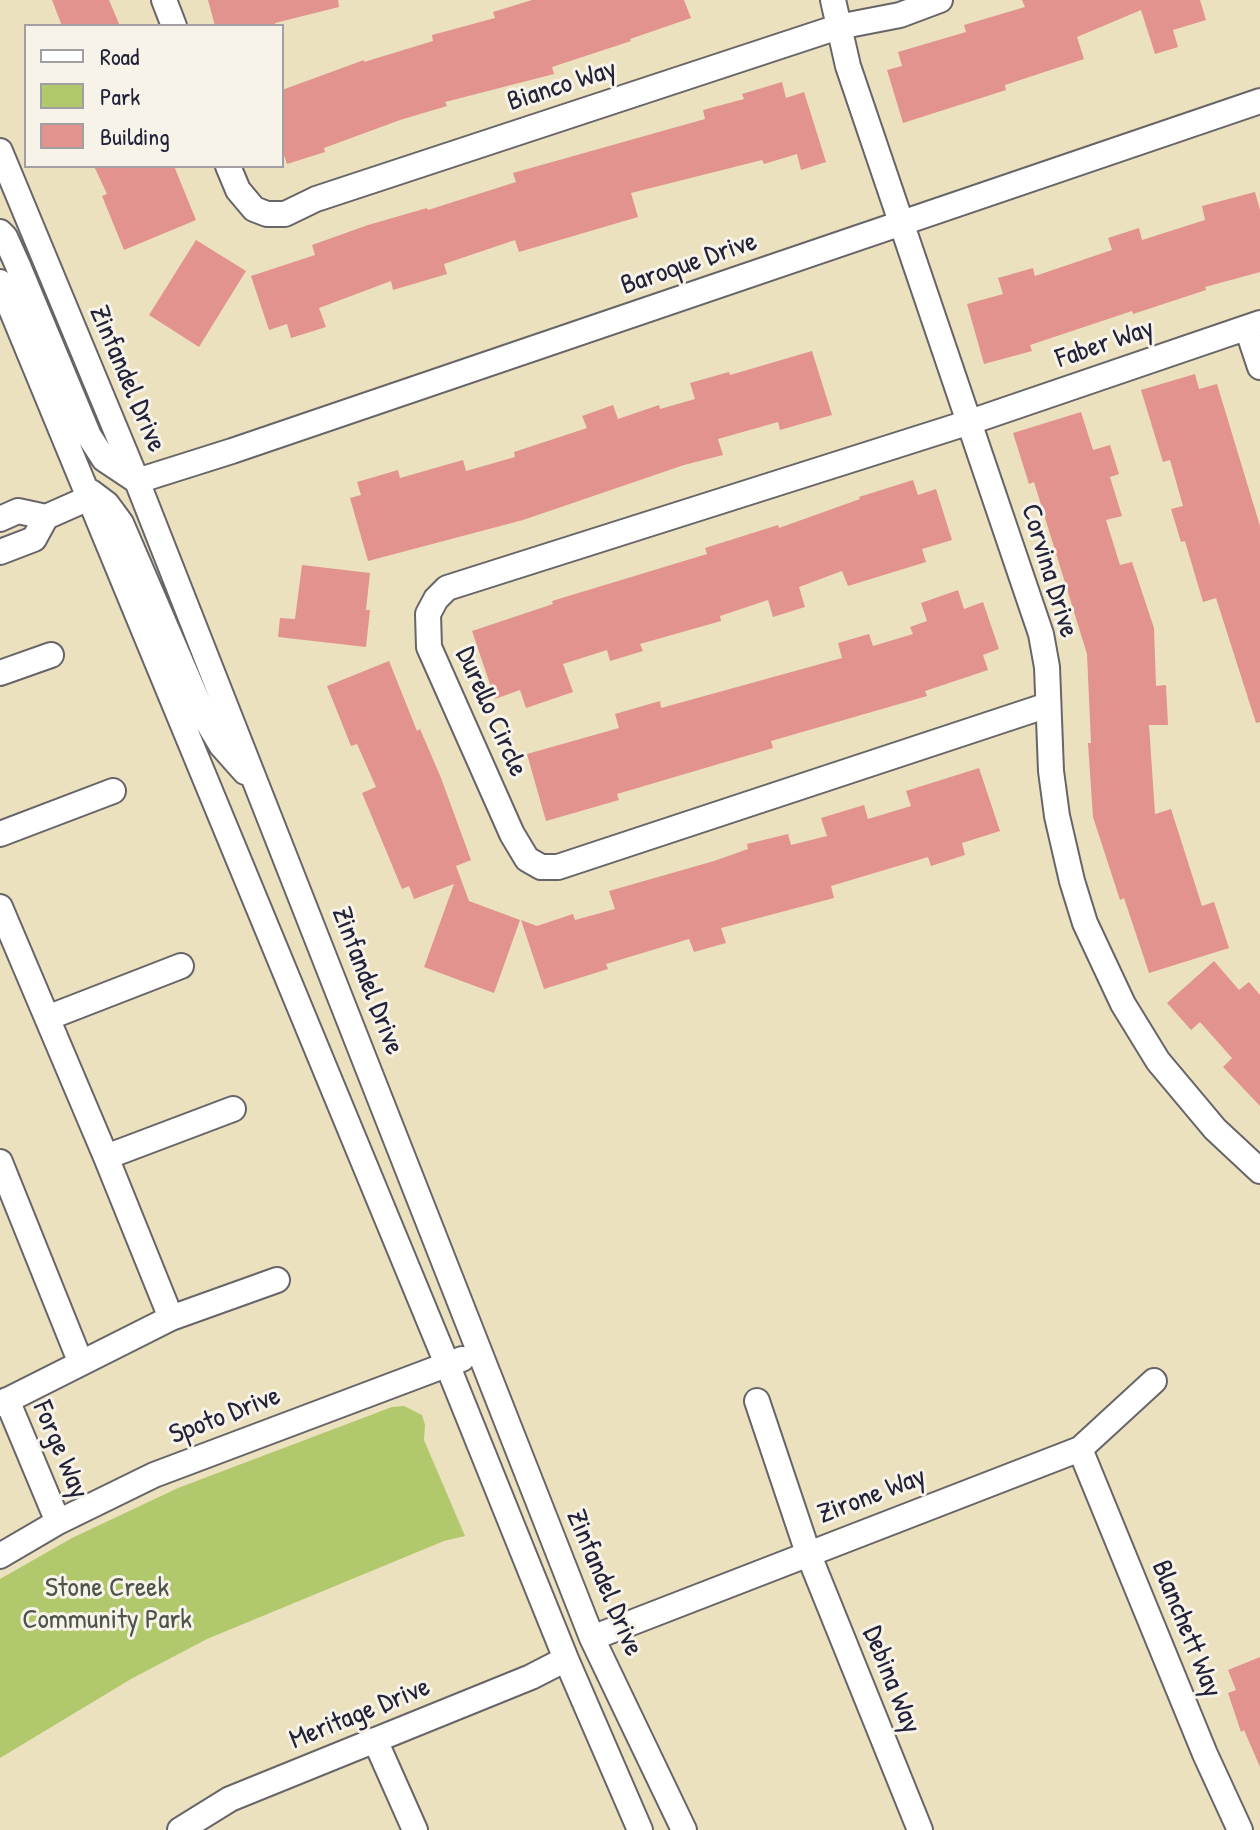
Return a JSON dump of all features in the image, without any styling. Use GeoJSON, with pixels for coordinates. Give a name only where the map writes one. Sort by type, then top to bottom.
{"type":"FeatureCollection","features":[{"type":"Feature","properties":{"kind":"street"},"geometry":{"type":"LineString","coordinates":[[164,0],[173,24]]}},
{"type":"Feature","properties":{"kind":"street","name":"Corvina Drive"},"geometry":{"type":"LineString","coordinates":[[833,0],[848,66],[1041,634],[1047,667],[1051,771],[1057,816],[1072,881],[1102,964],[1123,1004],[1167,1072],[1215,1129],[1260,1171]]}},
{"type":"Feature","properties":{"kind":"street","name":"Bianco Way"},"geometry":{"type":"LineString","coordinates":[[229,168],[238,190],[254,209],[267,214],[285,214],[316,199],[838,27],[900,15],[940,0]]}},
{"type":"Feature","properties":{"kind":"street","name":"Baroque Drive"},"geometry":{"type":"LineString","coordinates":[[137,481],[1260,101]]}},
{"type":"Feature","properties":{"kind":"street","name":"Zinfandel Drive"},"geometry":{"type":"LineString","coordinates":[[0,151],[137,481],[592,1638],[684,1830]]}},
{"type":"Feature","properties":{"kind":"street"},"geometry":{"type":"LineString","coordinates":[[0,232],[19,268],[89,436],[104,459],[137,481]]}},
{"type":"Feature","properties":{"kind":"street"},"geometry":{"type":"LineString","coordinates":[[0,282],[566,1659],[640,1830]]}},
{"type":"Feature","properties":{"kind":"street"},"geometry":{"type":"LineString","coordinates":[[1253,325],[1260,367]]}},
{"type":"Feature","properties":{"kind":"street","name":"Faber Way"},"geometry":{"type":"LineString","coordinates":[[970,422],[1253,325]]}},
{"type":"Feature","properties":{"kind":"street","name":"Durello Circle"},"geometry":{"type":"LineString","coordinates":[[970,422],[447,588],[428,614],[429,647],[517,845],[527,859],[541,867],[558,867],[1048,705]]}},
{"type":"Feature","properties":{"kind":"street"},"geometry":{"type":"LineString","coordinates":[[0,552],[34,539],[46,517],[88,494]]}},
{"type":"Feature","properties":{"kind":"street"},"geometry":{"type":"LineString","coordinates":[[88,494],[107,504],[121,523],[205,718],[221,745],[261,793]]}},
{"type":"Feature","properties":{"kind":"street"},"geometry":{"type":"LineString","coordinates":[[0,519],[18,511],[46,517]]}},
{"type":"Feature","properties":{"kind":"street"},"geometry":{"type":"LineString","coordinates":[[0,673],[51,655]]}},
{"type":"Feature","properties":{"kind":"street"},"geometry":{"type":"LineString","coordinates":[[0,834],[113,791]]}},
{"type":"Feature","properties":{"kind":"street"},"geometry":{"type":"LineString","coordinates":[[0,907],[171,1318]]}},
{"type":"Feature","properties":{"kind":"street"},"geometry":{"type":"LineString","coordinates":[[47,1018],[181,966]]}},
{"type":"Feature","properties":{"kind":"street"},"geometry":{"type":"LineString","coordinates":[[106,1157],[233,1109]]}},
{"type":"Feature","properties":{"kind":"street"},"geometry":{"type":"LineString","coordinates":[[0,1162],[80,1361]]}},
{"type":"Feature","properties":{"kind":"street"},"geometry":{"type":"LineString","coordinates":[[4,1402],[80,1361],[171,1318],[277,1280]]}},
{"type":"Feature","properties":{"kind":"street","name":"Spoto Drive"},"geometry":{"type":"LineString","coordinates":[[0,1556],[58,1522],[154,1475],[480,1353]]}},
{"type":"Feature","properties":{"kind":"street","name":"Zirone Way"},"geometry":{"type":"LineString","coordinates":[[592,1638],[1080,1449],[1154,1381]]}},
{"type":"Feature","properties":{"kind":"street","name":"Debina Way"},"geometry":{"type":"LineString","coordinates":[[757,1401],[808,1553],[920,1830]]}},
{"type":"Feature","properties":{"kind":"street","name":"Forge Way"},"geometry":{"type":"LineString","coordinates":[[4,1402],[58,1522]]}},
{"type":"Feature","properties":{"kind":"street","name":"Blanchett Way"},"geometry":{"type":"LineString","coordinates":[[1080,1449],[1205,1754],[1240,1830]]}},
{"type":"Feature","properties":{"kind":"street","name":"Meritage Drive"},"geometry":{"type":"LineString","coordinates":[[180,1830],[230,1799],[531,1677],[566,1659]]}},
{"type":"Feature","properties":{"kind":"street"},"geometry":{"type":"LineString","coordinates":[[375,1740],[415,1830]]}},
{"type":"Feature","properties":{"kind":"green space","name":"Stone Creek Community Park"},"geometry":{"type":"Polygon","coordinates":[[[404,1406],[422,1415],[424,1440],[465,1536],[444,1541],[207,1639],[131,1679],[0,1758],[0,1579],[72,1538],[178,1488],[392,1407],[404,1406]]]}},
{"type":"Feature","properties":{"kind":"building"},"geometry":{"type":"Polygon","coordinates":[[[52,0],[109,0],[119,24],[61,24],[52,0]]]}},
{"type":"Feature","properties":{"kind":"building"},"geometry":{"type":"Polygon","coordinates":[[[208,0],[338,0],[339,7],[275,24],[214,24],[208,0]]]}},
{"type":"Feature","properties":{"kind":"building"},"geometry":{"type":"Polygon","coordinates":[[[532,0],[684,0],[691,18],[552,67],[554,74],[445,102],[447,106],[400,120],[324,148],[325,152],[287,164],[284,155],[284,89],[364,60],[433,41],[432,35],[495,18],[493,12],[532,0]]]}},
{"type":"Feature","properties":{"kind":"building"},"geometry":{"type":"Polygon","coordinates":[[[1022,0],[1200,0],[1206,20],[1173,30],[1178,47],[1155,54],[1141,10],[1077,37],[1084,59],[1005,85],[1006,90],[903,123],[887,70],[902,66],[898,52],[966,32],[964,25],[1025,7],[1022,0]]]}},
{"type":"Feature","properties":{"kind":"building"},"geometry":{"type":"Polygon","coordinates":[[[782,82],[786,98],[804,92],[826,162],[801,170],[797,154],[631,193],[638,217],[519,252],[515,240],[444,264],[447,274],[393,290],[391,281],[319,308],[326,327],[291,338],[287,324],[269,330],[251,276],[315,255],[312,245],[368,225],[516,182],[513,173],[705,119],[703,110],[744,99],[742,94],[782,82]]]}},
{"type":"Feature","properties":{"kind":"building"},"geometry":{"type":"Polygon","coordinates":[[[95,168],[175,168],[196,220],[124,250],[102,196],[107,194],[95,168]]]}},
{"type":"Feature","properties":{"kind":"building"},"geometry":{"type":"Polygon","coordinates":[[[1255,192],[1260,210],[1260,272],[1030,345],[1032,351],[984,364],[967,304],[1003,294],[998,278],[1033,268],[1035,276],[1112,250],[1108,238],[1139,228],[1142,240],[1205,220],[1202,206],[1255,192]]]}},
{"type":"Feature","properties":{"kind":"building"},"geometry":{"type":"Polygon","coordinates":[[[196,240],[246,271],[199,347],[149,315],[196,240]]]}},
{"type":"Feature","properties":{"kind":"building"},"geometry":{"type":"Polygon","coordinates":[[[812,351],[832,415],[780,430],[778,422],[718,439],[723,455],[684,465],[523,520],[368,561],[350,498],[361,495],[357,482],[398,470],[400,478],[463,460],[466,471],[515,457],[514,452],[587,428],[582,416],[613,405],[618,419],[659,405],[660,409],[695,399],[690,383],[729,372],[730,375],[812,351]]]}},
{"type":"Feature","properties":{"kind":"building"},"geometry":{"type":"Polygon","coordinates":[[[1195,374],[1199,389],[1217,384],[1260,526],[1260,722],[1256,723],[1216,598],[1203,602],[1185,541],[1181,542],[1171,509],[1183,506],[1170,460],[1163,462],[1141,390],[1195,374]]]}},
{"type":"Feature","properties":{"kind":"building"},"geometry":{"type":"Polygon","coordinates":[[[1081,412],[1093,450],[1110,445],[1119,474],[1110,477],[1122,516],[1106,520],[1120,565],[1132,562],[1154,628],[1156,686],[1166,685],[1168,725],[1149,725],[1155,814],[1171,809],[1202,906],[1214,902],[1229,948],[1149,973],[1124,898],[1120,900],[1093,817],[1087,654],[1034,482],[1029,484],[1013,433],[1081,412]]]}},
{"type":"Feature","properties":{"kind":"building"},"geometry":{"type":"Polygon","coordinates":[[[913,480],[918,495],[936,489],[952,540],[922,549],[926,562],[848,586],[842,571],[799,587],[805,607],[773,617],[768,600],[720,616],[721,621],[640,644],[643,651],[610,661],[607,650],[563,664],[573,692],[526,708],[520,690],[495,699],[472,631],[553,604],[552,601],[707,554],[705,548],[778,525],[779,528],[913,480]]]}},
{"type":"Feature","properties":{"kind":"building"},"geometry":{"type":"Polygon","coordinates":[[[302,565],[370,573],[366,647],[278,637],[280,618],[295,619],[302,565]]]}},
{"type":"Feature","properties":{"kind":"building"},"geometry":{"type":"Polygon","coordinates":[[[958,590],[964,609],[983,602],[999,649],[983,655],[988,670],[925,691],[927,696],[771,741],[773,748],[617,794],[619,800],[546,821],[527,754],[619,728],[615,714],[660,701],[661,708],[842,658],[838,643],[869,634],[873,646],[913,634],[910,627],[927,621],[921,603],[958,590]]]}},
{"type":"Feature","properties":{"kind":"building"},"geometry":{"type":"Polygon","coordinates":[[[389,661],[417,731],[420,729],[441,778],[471,860],[456,866],[469,901],[520,920],[494,993],[424,967],[454,884],[414,899],[409,886],[402,889],[362,793],[376,787],[357,744],[351,746],[327,686],[389,661]]]}},
{"type":"Feature","properties":{"kind":"building"},"geometry":{"type":"Polygon","coordinates":[[[979,768],[1000,831],[962,843],[965,855],[931,866],[928,857],[831,886],[834,898],[721,928],[726,943],[694,952],[689,939],[606,964],[608,969],[544,989],[521,920],[537,926],[573,914],[575,920],[615,909],[609,891],[714,861],[748,849],[747,844],[788,834],[791,845],[827,836],[821,818],[864,805],[868,819],[911,806],[906,791],[979,768]]]}},
{"type":"Feature","properties":{"kind":"building"},"geometry":{"type":"Polygon","coordinates":[[[1214,961],[1239,990],[1249,982],[1260,995],[1260,1106],[1223,1067],[1232,1058],[1200,1022],[1191,1030],[1167,1003],[1214,961]]]}},
{"type":"Feature","properties":{"kind":"building"},"geometry":{"type":"Polygon","coordinates":[[[1260,1657],[1260,1767],[1244,1730],[1241,1732],[1228,1693],[1236,1690],[1228,1670],[1260,1657]]]}}]}
